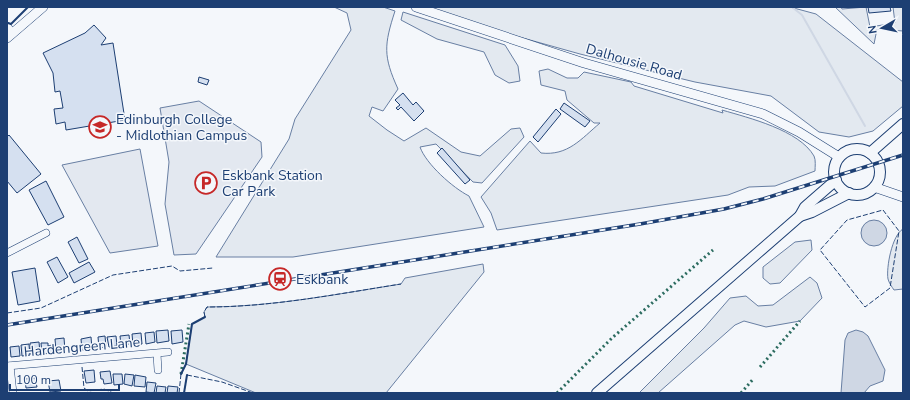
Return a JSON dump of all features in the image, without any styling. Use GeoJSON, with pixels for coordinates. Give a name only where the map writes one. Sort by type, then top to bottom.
{"type":"FeatureCollection","features":[{"type":"Feature","properties":{"kind":"main road"},"geometry":{"type":"LineString","coordinates":[[9,33],[43,7]]}},
{"type":"Feature","properties":{"kind":"main road","name":"Dalhousie Road"},"geometry":{"type":"LineString","coordinates":[[416,7],[584,63],[763,114],[799,132],[839,157]]}},
{"type":"Feature","properties":{"kind":"main road"},"geometry":{"type":"LineString","coordinates":[[870,153],[903,124]]}},
{"type":"Feature","properties":{"kind":"main road"},"geometry":{"type":"LineString","coordinates":[[855,149],[870,153],[877,160],[880,170],[878,181],[874,187],[859,195],[849,193],[842,189],[836,180],[834,169],[839,157],[846,152],[855,149]]}},
{"type":"Feature","properties":{"kind":"main road"},"geometry":{"type":"LineString","coordinates":[[597,393],[800,216],[805,207],[836,180]]}},
{"type":"Feature","properties":{"kind":"main road"},"geometry":{"type":"LineString","coordinates":[[874,187],[903,197]]}},
{"type":"Feature","properties":{"kind":"main road"},"geometry":{"type":"LineString","coordinates":[[800,216],[812,212],[849,193]]}},
{"type":"Feature","properties":{"kind":"street"},"geometry":{"type":"LineString","coordinates":[[7,253],[46,233]]}},
{"type":"Feature","properties":{"kind":"street","name":"Hardengreen Lane"},"geometry":{"type":"LineString","coordinates":[[13,393],[8,366],[168,352]]}},
{"type":"Feature","properties":{"kind":"street","name":"Hardengreen Lane"},"geometry":{"type":"LineString","coordinates":[[156,354],[158,370]]}},
{"type":"Feature","properties":{"kind":"shaded area"},"geometry":{"type":"Polygon","coordinates":[[[334,7],[383,7],[395,11],[387,42],[387,50],[390,68],[398,89],[383,111],[372,107],[369,116],[387,130],[404,141],[426,128],[461,152],[480,156],[511,129],[520,128],[524,137],[482,183],[473,182],[436,144],[420,147],[428,161],[441,175],[469,196],[484,227],[293,257],[216,257],[289,139],[295,119],[351,30],[347,13],[334,7]]]}},
{"type":"Feature","properties":{"kind":"shaded area"},"geometry":{"type":"Polygon","coordinates":[[[429,7],[790,7],[816,14],[903,82],[903,106],[873,131],[849,137],[819,132],[771,96],[695,82],[580,54],[462,21],[429,7]]]}},
{"type":"Feature","properties":{"kind":"shaded area"},"geometry":{"type":"Polygon","coordinates":[[[835,7],[841,7],[842,9],[866,7],[870,27],[895,23],[893,7],[903,7],[903,31],[877,29],[874,44],[835,7]]]}},
{"type":"Feature","properties":{"kind":"shaded area"},"geometry":{"type":"Polygon","coordinates":[[[403,12],[505,45],[518,66],[520,81],[509,83],[495,75],[484,52],[437,39],[401,20],[403,12]]]}},
{"type":"Feature","properties":{"kind":"shaded area"},"geometry":{"type":"Polygon","coordinates":[[[548,69],[567,78],[578,78],[584,72],[631,82],[634,86],[723,113],[722,110],[759,121],[785,132],[807,147],[815,158],[815,171],[775,186],[749,187],[728,195],[497,230],[491,213],[481,197],[530,141],[541,153],[559,152],[574,145],[600,123],[594,123],[567,100],[565,91],[541,85],[539,71],[548,69]]]}},
{"type":"Feature","properties":{"kind":"shaded area","name":"Eskbank Station Car Park"},"geometry":{"type":"Polygon","coordinates":[[[199,101],[261,142],[262,157],[196,254],[174,255],[165,204],[169,162],[160,108],[199,101]]]}},
{"type":"Feature","properties":{"kind":"shaded area"},"geometry":{"type":"Polygon","coordinates":[[[140,149],[158,246],[110,253],[62,165],[140,149]]]}},
{"type":"Feature","properties":{"kind":"shaded area"},"geometry":{"type":"Polygon","coordinates":[[[874,220],[883,224],[887,233],[883,242],[874,246],[865,242],[861,233],[865,224],[874,220]]]}},
{"type":"Feature","properties":{"kind":"shaded area"},"geometry":{"type":"Polygon","coordinates":[[[903,229],[903,289],[894,290],[888,279],[889,260],[896,238],[899,232],[903,229]]]}},
{"type":"Feature","properties":{"kind":"shaded area"},"geometry":{"type":"Polygon","coordinates":[[[811,240],[812,250],[780,283],[770,284],[763,278],[763,267],[795,242],[811,240]]]}},
{"type":"Feature","properties":{"kind":"shaded area"},"geometry":{"type":"Polygon","coordinates":[[[483,264],[484,272],[386,393],[256,393],[186,364],[192,324],[205,317],[204,312],[207,307],[256,305],[329,296],[401,284],[405,278],[483,264]]]}},
{"type":"Feature","properties":{"kind":"shaded area"},"geometry":{"type":"Polygon","coordinates":[[[810,277],[817,283],[822,298],[800,321],[766,327],[744,321],[735,325],[658,393],[639,393],[704,328],[730,298],[746,296],[758,306],[773,305],[810,277]]]}},
{"type":"Feature","properties":{"kind":"shaded area"},"geometry":{"type":"Polygon","coordinates":[[[856,330],[863,332],[868,336],[885,370],[883,381],[870,386],[864,393],[841,393],[845,340],[848,333],[856,330]]]}},
{"type":"Feature","properties":{"kind":"building"},"geometry":{"type":"Polygon","coordinates":[[[868,7],[890,7],[891,11],[869,13],[868,7]]]}},
{"type":"Feature","properties":{"kind":"building"},"geometry":{"type":"Polygon","coordinates":[[[94,25],[106,38],[101,45],[113,43],[125,120],[66,130],[65,122],[56,124],[54,109],[63,108],[60,91],[55,92],[53,73],[43,53],[85,33],[94,25]]]}},
{"type":"Feature","properties":{"kind":"building"},"geometry":{"type":"Polygon","coordinates":[[[199,77],[209,80],[207,85],[198,82],[199,77]]]}},
{"type":"Feature","properties":{"kind":"building"},"geometry":{"type":"Polygon","coordinates":[[[403,93],[413,105],[416,102],[424,111],[414,121],[401,107],[398,110],[396,108],[400,105],[395,100],[403,93]]]}},
{"type":"Feature","properties":{"kind":"building"},"geometry":{"type":"Polygon","coordinates":[[[564,103],[590,121],[585,127],[560,109],[564,103]]]}},
{"type":"Feature","properties":{"kind":"building"},"geometry":{"type":"Polygon","coordinates":[[[556,109],[561,114],[538,142],[533,137],[556,109]]]}},
{"type":"Feature","properties":{"kind":"building"},"geometry":{"type":"Polygon","coordinates":[[[9,135],[41,174],[17,193],[7,181],[7,137],[9,135]]]}},
{"type":"Feature","properties":{"kind":"building"},"geometry":{"type":"Polygon","coordinates":[[[442,148],[470,180],[465,184],[437,153],[442,148]]]}},
{"type":"Feature","properties":{"kind":"building"},"geometry":{"type":"Polygon","coordinates":[[[46,181],[64,217],[48,225],[29,190],[46,181]]]}},
{"type":"Feature","properties":{"kind":"building"},"geometry":{"type":"Polygon","coordinates":[[[77,237],[88,259],[79,263],[68,242],[77,237]]]}},
{"type":"Feature","properties":{"kind":"building"},"geometry":{"type":"Polygon","coordinates":[[[57,257],[68,277],[58,283],[47,262],[57,257]]]}},
{"type":"Feature","properties":{"kind":"building"},"geometry":{"type":"Polygon","coordinates":[[[89,262],[95,272],[74,283],[69,273],[89,262]]]}},
{"type":"Feature","properties":{"kind":"building"},"geometry":{"type":"Polygon","coordinates":[[[35,268],[40,301],[18,305],[12,272],[35,268]]]}},
{"type":"Feature","properties":{"kind":"building"},"geometry":{"type":"Polygon","coordinates":[[[168,330],[169,341],[157,343],[156,331],[168,330]]]}},
{"type":"Feature","properties":{"kind":"building"},"geometry":{"type":"Polygon","coordinates":[[[182,330],[183,342],[172,344],[171,331],[182,330]]]}},
{"type":"Feature","properties":{"kind":"building"},"geometry":{"type":"Polygon","coordinates":[[[154,332],[155,342],[146,344],[145,333],[154,332]]]}},
{"type":"Feature","properties":{"kind":"building"},"geometry":{"type":"Polygon","coordinates":[[[141,333],[142,344],[133,345],[132,334],[141,333]]]}},
{"type":"Feature","properties":{"kind":"building"},"geometry":{"type":"Polygon","coordinates":[[[129,335],[130,344],[121,345],[120,336],[129,335]]]}},
{"type":"Feature","properties":{"kind":"building"},"geometry":{"type":"Polygon","coordinates":[[[105,336],[106,347],[99,348],[98,337],[105,336]]]}},
{"type":"Feature","properties":{"kind":"building"},"geometry":{"type":"Polygon","coordinates":[[[116,336],[117,346],[109,347],[107,337],[116,336]]]}},
{"type":"Feature","properties":{"kind":"building"},"geometry":{"type":"Polygon","coordinates":[[[91,337],[92,349],[82,350],[81,339],[91,337]]]}},
{"type":"Feature","properties":{"kind":"building"},"geometry":{"type":"Polygon","coordinates":[[[64,338],[65,351],[56,352],[55,339],[64,338]]]}},
{"type":"Feature","properties":{"kind":"building"},"geometry":{"type":"Polygon","coordinates":[[[39,342],[40,353],[31,354],[30,343],[39,342]]]}},
{"type":"Feature","properties":{"kind":"building"},"geometry":{"type":"Polygon","coordinates":[[[41,343],[48,343],[48,346],[52,345],[53,353],[42,354],[41,343]]]}},
{"type":"Feature","properties":{"kind":"building"},"geometry":{"type":"Polygon","coordinates":[[[29,344],[30,355],[22,356],[21,345],[29,344]]]}},
{"type":"Feature","properties":{"kind":"building"},"geometry":{"type":"Polygon","coordinates":[[[19,346],[20,356],[11,357],[10,347],[19,346]]]}},
{"type":"Feature","properties":{"kind":"building"},"geometry":{"type":"Polygon","coordinates":[[[94,370],[95,382],[86,383],[84,371],[94,370]]]}},
{"type":"Feature","properties":{"kind":"building"},"geometry":{"type":"Polygon","coordinates":[[[110,371],[112,383],[104,384],[103,379],[101,379],[100,372],[110,371]]]}},
{"type":"Feature","properties":{"kind":"building"},"geometry":{"type":"Polygon","coordinates":[[[113,374],[122,374],[123,384],[114,385],[113,374]]]}},
{"type":"Feature","properties":{"kind":"building"},"geometry":{"type":"Polygon","coordinates":[[[125,374],[134,375],[132,386],[124,384],[125,374]]]}},
{"type":"Feature","properties":{"kind":"building"},"geometry":{"type":"Polygon","coordinates":[[[135,375],[146,377],[145,387],[134,386],[135,375]]]}},
{"type":"Feature","properties":{"kind":"building"},"geometry":{"type":"Polygon","coordinates":[[[35,378],[37,387],[26,388],[25,379],[35,378]]]}},
{"type":"Feature","properties":{"kind":"building"},"geometry":{"type":"Polygon","coordinates":[[[59,380],[61,391],[50,392],[48,381],[59,380]]]}},
{"type":"Feature","properties":{"kind":"building"},"geometry":{"type":"Polygon","coordinates":[[[147,382],[156,383],[154,393],[146,392],[147,382]]]}},
{"type":"Feature","properties":{"kind":"building"},"geometry":{"type":"Polygon","coordinates":[[[157,386],[166,387],[165,393],[156,393],[157,386]]]}},
{"type":"Feature","properties":{"kind":"building"},"geometry":{"type":"Polygon","coordinates":[[[168,386],[178,387],[177,393],[167,393],[168,386]]]}},
{"type":"Feature","properties":{"kind":"waterway"},"geometry":{"type":"LineString","coordinates":[[792,7],[802,15],[865,126]]}},
{"type":"Feature","properties":{"kind":"railway"},"geometry":{"type":"LineString","coordinates":[[7,325],[640,224],[724,209],[763,199],[903,155]]}},
{"type":"Feature","properties":{"kind":"hedge"},"geometry":{"type":"LineString","coordinates":[[557,393],[612,338],[713,250]]}},
{"type":"Feature","properties":{"kind":"hedge"},"geometry":{"type":"LineString","coordinates":[[760,367],[800,321]]}},
{"type":"Feature","properties":{"kind":"hedge"},"geometry":{"type":"LineString","coordinates":[[181,374],[189,324]]}},
{"type":"Feature","properties":{"kind":"hedge"},"geometry":{"type":"LineString","coordinates":[[741,393],[754,378]]}},
{"type":"Feature","properties":{"kind":"fence"},"geometry":{"type":"LineString","coordinates":[[883,210],[899,231],[890,288],[865,307],[820,250],[847,220],[883,210]]}},
{"type":"Feature","properties":{"kind":"fence"},"geometry":{"type":"LineString","coordinates":[[7,313],[41,308],[113,275],[172,266],[180,271],[213,268]]}},
{"type":"Feature","properties":{"kind":"fence"},"geometry":{"type":"LineString","coordinates":[[205,317],[204,312],[207,307],[256,305],[329,296],[401,284]]}},
{"type":"Feature","properties":{"kind":"fence"},"geometry":{"type":"LineString","coordinates":[[82,367],[84,388],[88,391],[104,389],[113,393]]}},
{"type":"Feature","properties":{"kind":"fence"},"geometry":{"type":"LineString","coordinates":[[179,393],[181,374]]}},
{"type":"Feature","properties":{"kind":"fence"},"geometry":{"type":"LineString","coordinates":[[187,375],[222,382],[253,393]]}},
{"type":"Feature","properties":{"kind":"wall"},"geometry":{"type":"LineString","coordinates":[[8,23],[11,24],[28,7]]}},
{"type":"Feature","properties":{"kind":"wall"},"geometry":{"type":"LineString","coordinates":[[181,374],[186,364],[192,324],[205,317]]}},
{"type":"Feature","properties":{"kind":"wall"},"geometry":{"type":"LineString","coordinates":[[184,393],[187,375]]}},
{"type":"Feature","properties":{"kind":"place","name":"Edinburgh College - Midlothian Campus"},"geometry":{"type":"Point","coordinates":[100,127]}},
{"type":"Feature","properties":{"kind":"place","name":"Eskbank Station Car Park"},"geometry":{"type":"Point","coordinates":[206,183]}},
{"type":"Feature","properties":{"kind":"place","name":"Eskbank"},"geometry":{"type":"Point","coordinates":[280,279]}}]}
